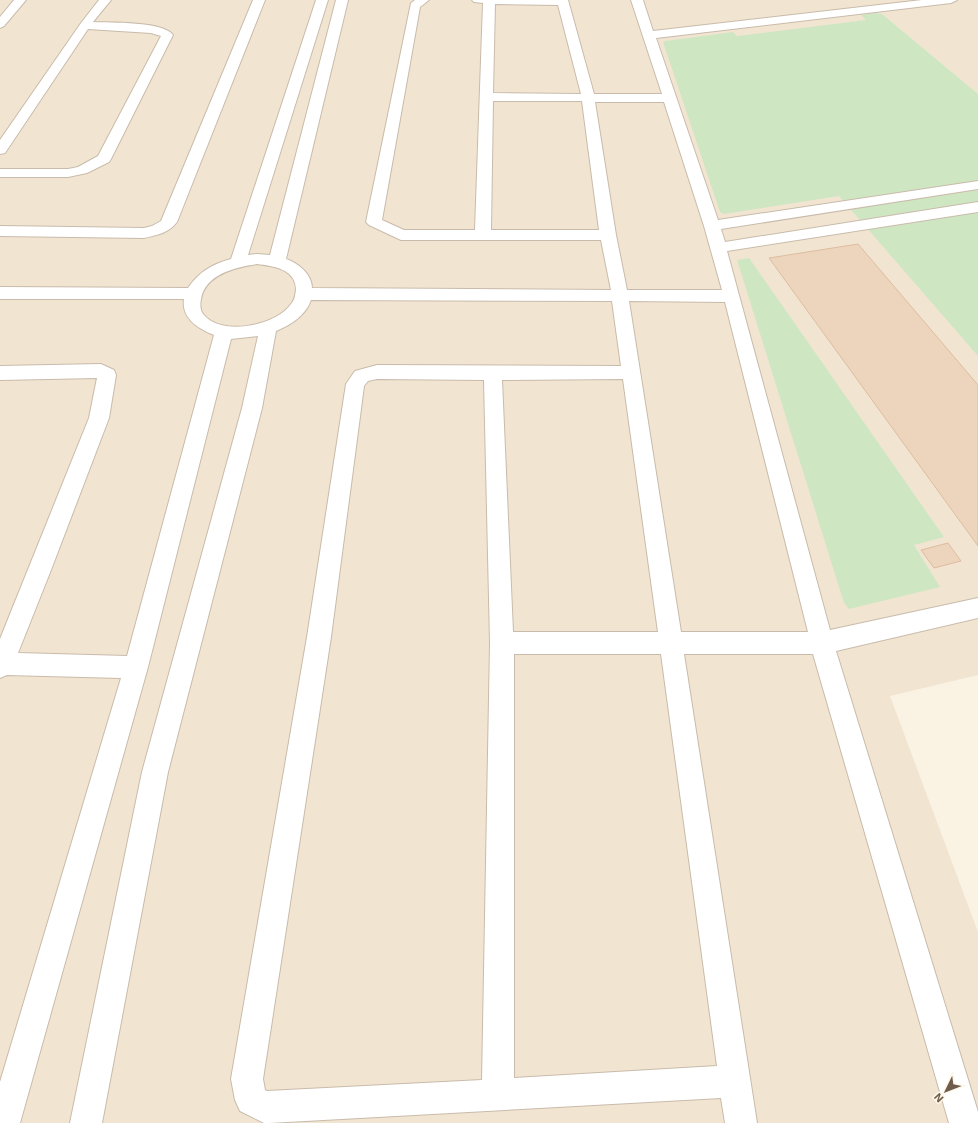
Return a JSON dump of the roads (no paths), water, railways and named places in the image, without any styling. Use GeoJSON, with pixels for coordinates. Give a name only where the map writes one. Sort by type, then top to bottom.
{"type":"FeatureCollection","features":[{"type":"Feature","properties":{"kind":"street"},"geometry":{"type":"LineString","coordinates":[[0,150],[85,25],[105,0]]}},
{"type":"Feature","properties":{"kind":"street"},"geometry":{"type":"LineString","coordinates":[[0,231],[144,232],[158,231],[166,226],[169,222],[258,0]]}},
{"type":"Feature","properties":{"kind":"street"},"geometry":{"type":"LineString","coordinates":[[238,262],[322,0]]}},
{"type":"Feature","properties":{"kind":"street"},"geometry":{"type":"LineString","coordinates":[[277,261],[342,0]]}},
{"type":"Feature","properties":{"kind":"street"},"geometry":{"type":"LineString","coordinates":[[422,0],[415,5],[374,222],[401,235],[608,235]]}},
{"type":"Feature","properties":{"kind":"street"},"geometry":{"type":"LineString","coordinates":[[483,235],[487,97],[483,0],[563,1],[588,97],[608,235],[620,295],[741,1123]]}},
{"type":"Feature","properties":{"kind":"street"},"geometry":{"type":"LineString","coordinates":[[637,0],[712,226],[732,296],[822,644],[965,1123]]}},
{"type":"Feature","properties":{"kind":"street"},"geometry":{"type":"LineString","coordinates":[[650,36],[952,0]]}},
{"type":"Feature","properties":{"kind":"street"},"geometry":{"type":"LineString","coordinates":[[0,4],[19,2]]}},
{"type":"Feature","properties":{"kind":"street"},"geometry":{"type":"LineString","coordinates":[[0,24],[19,2]]}},
{"type":"Feature","properties":{"kind":"street"},"geometry":{"type":"LineString","coordinates":[[0,173],[68,173],[82,170],[104,159],[167,35],[163,32],[152,29],[85,25]]}},
{"type":"Feature","properties":{"kind":"street"},"geometry":{"type":"LineString","coordinates":[[487,97],[669,98]]}},
{"type":"Feature","properties":{"kind":"street"},"geometry":{"type":"LineString","coordinates":[[712,226],[978,185]]}},
{"type":"Feature","properties":{"kind":"street"},"geometry":{"type":"LineString","coordinates":[[718,248],[978,207]]}},
{"type":"Feature","properties":{"kind":"street"},"geometry":{"type":"LineString","coordinates":[[257,259],[277,261],[292,268],[303,279],[305,294],[301,304],[294,313],[282,322],[268,328],[246,333],[224,332],[208,326],[197,317],[192,306],[194,294],[202,280],[218,269],[238,262],[257,259]]}},
{"type":"Feature","properties":{"kind":"street"},"geometry":{"type":"LineString","coordinates":[[0,293],[194,294]]}},
{"type":"Feature","properties":{"kind":"street"},"geometry":{"type":"LineString","coordinates":[[305,294],[732,296]]}},
{"type":"Feature","properties":{"kind":"street"},"geometry":{"type":"LineString","coordinates":[[86,1123],[154,772],[252,408],[268,328]]}},
{"type":"Feature","properties":{"kind":"street"},"geometry":{"type":"LineString","coordinates":[[4,1123],[136,667],[224,332]]}},
{"type":"Feature","properties":{"kind":"street"},"geometry":{"type":"LineString","coordinates":[[0,373],[101,371],[107,375],[99,418],[40,570],[0,665],[136,667]]}},
{"type":"Feature","properties":{"kind":"street"},"geometry":{"type":"LineString","coordinates":[[631,372],[377,372],[362,376],[355,384],[319,637],[247,1079],[251,1100],[265,1107],[736,1081]]}},
{"type":"Feature","properties":{"kind":"street"},"geometry":{"type":"LineString","coordinates":[[493,373],[502,643],[498,1095]]}},
{"type":"Feature","properties":{"kind":"street"},"geometry":{"type":"LineString","coordinates":[[502,643],[670,642],[822,644],[978,608]]}}]}
